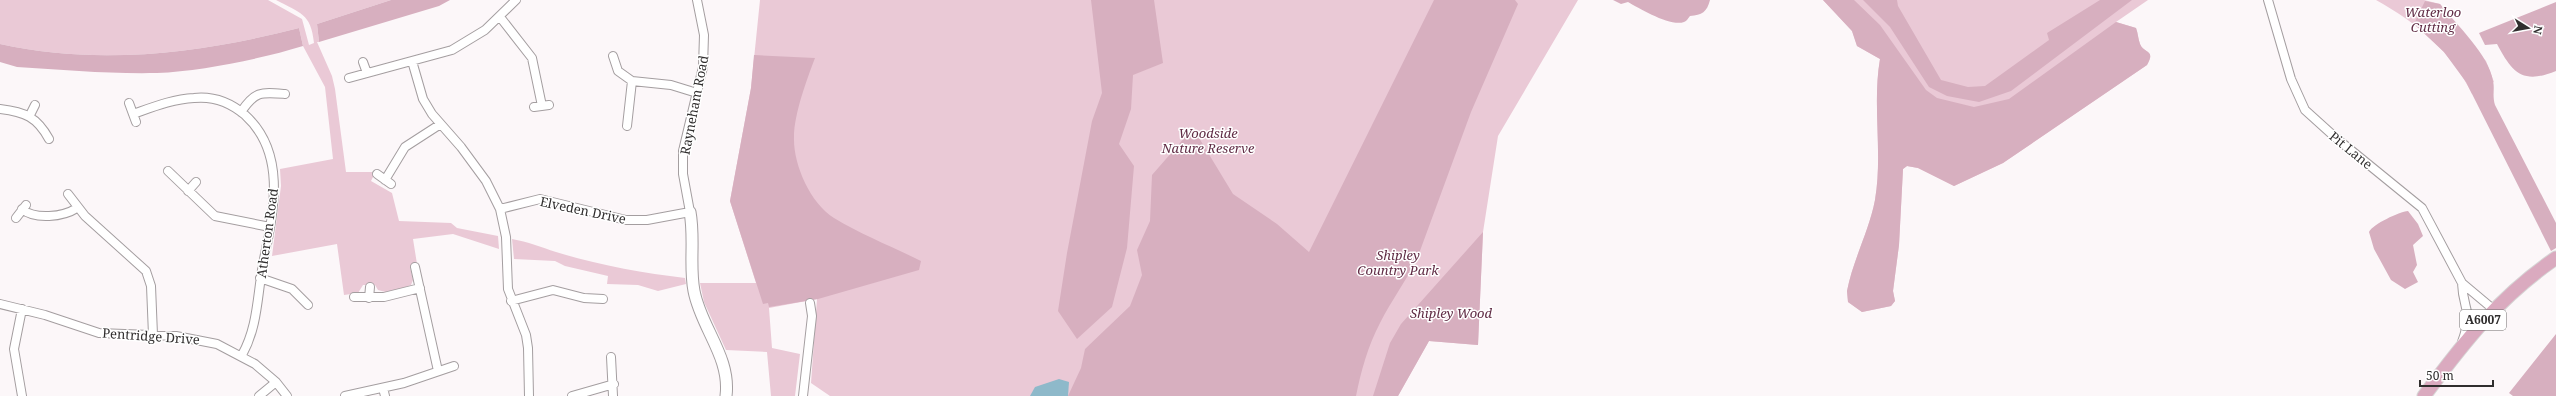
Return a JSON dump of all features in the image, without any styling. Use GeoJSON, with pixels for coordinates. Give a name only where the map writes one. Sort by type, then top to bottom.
{"type":"FeatureCollection","features":[{"type":"Feature","properties":{"kind":"main road","name":"A6007"},"geometry":{"type":"LineString","coordinates":[[2424,396],[2458,351],[2493,309],[2522,282],[2556,258]]}},
{"type":"Feature","properties":{"kind":"street"},"geometry":{"type":"LineString","coordinates":[[349,78],[412,61],[465,44],[500,17],[516,0]]}},
{"type":"Feature","properties":{"kind":"street","name":"Rayneham Road"},"geometry":{"type":"LineString","coordinates":[[697,0],[705,44],[702,78],[687,125],[683,151],[683,174],[693,230],[694,290],[698,306],[723,360],[726,396]]}},
{"type":"Feature","properties":{"kind":"street","name":"Pit Lane"},"geometry":{"type":"LineString","coordinates":[[2268,0],[2291,80],[2306,110],[2336,138],[2422,208],[2462,283],[2493,309]]}},
{"type":"Feature","properties":{"kind":"street"},"geometry":{"type":"LineString","coordinates":[[500,17],[532,58],[542,106]]}},
{"type":"Feature","properties":{"kind":"street"},"geometry":{"type":"LineString","coordinates":[[613,56],[620,74],[632,81],[670,85],[697,93]]}},
{"type":"Feature","properties":{"kind":"street"},"geometry":{"type":"LineString","coordinates":[[412,61],[423,99],[439,124],[461,147],[486,181],[500,209],[505,232],[506,275],[511,301],[526,335],[529,396]]}},
{"type":"Feature","properties":{"kind":"street"},"geometry":{"type":"LineString","coordinates":[[363,62],[367,73]]}},
{"type":"Feature","properties":{"kind":"street"},"geometry":{"type":"LineString","coordinates":[[627,126],[632,81]]}},
{"type":"Feature","properties":{"kind":"street"},"geometry":{"type":"LineString","coordinates":[[241,112],[255,95],[266,93],[285,94]]}},
{"type":"Feature","properties":{"kind":"street","name":"Atherton Road"},"geometry":{"type":"LineString","coordinates":[[129,103],[134,118],[162,104],[196,98],[216,100],[241,112],[257,128],[271,155],[274,186],[270,227],[260,278],[254,329],[242,355]]}},
{"type":"Feature","properties":{"kind":"street"},"geometry":{"type":"LineString","coordinates":[[30,116],[35,105]]}},
{"type":"Feature","properties":{"kind":"street"},"geometry":{"type":"LineString","coordinates":[[0,110],[30,116],[37,120],[49,139]]}},
{"type":"Feature","properties":{"kind":"street"},"geometry":{"type":"LineString","coordinates":[[377,174],[388,182],[405,147],[439,124]]}},
{"type":"Feature","properties":{"kind":"street"},"geometry":{"type":"LineString","coordinates":[[168,171],[215,216],[270,227]]}},
{"type":"Feature","properties":{"kind":"street"},"geometry":{"type":"LineString","coordinates":[[188,191],[196,182]]}},
{"type":"Feature","properties":{"kind":"street"},"geometry":{"type":"LineString","coordinates":[[68,194],[77,208],[146,271],[151,286],[153,335]]}},
{"type":"Feature","properties":{"kind":"street","name":"Elveden Drive"},"geometry":{"type":"LineString","coordinates":[[500,209],[540,199],[626,220],[647,220],[690,212]]}},
{"type":"Feature","properties":{"kind":"street"},"geometry":{"type":"LineString","coordinates":[[16,218],[24,207],[30,215],[66,213],[77,208]]}},
{"type":"Feature","properties":{"kind":"street"},"geometry":{"type":"LineString","coordinates":[[415,267],[438,371]]}},
{"type":"Feature","properties":{"kind":"street"},"geometry":{"type":"LineString","coordinates":[[260,278],[292,289],[308,305]]}},
{"type":"Feature","properties":{"kind":"street","name":"Pit Lane"},"geometry":{"type":"LineString","coordinates":[[2458,351],[2469,317],[2463,294],[2462,283]]}},
{"type":"Feature","properties":{"kind":"street"},"geometry":{"type":"LineString","coordinates":[[369,298],[370,288]]}},
{"type":"Feature","properties":{"kind":"street"},"geometry":{"type":"LineString","coordinates":[[354,297],[384,297],[420,288]]}},
{"type":"Feature","properties":{"kind":"street"},"geometry":{"type":"LineString","coordinates":[[511,301],[553,290],[584,298],[603,299]]}},
{"type":"Feature","properties":{"kind":"street"},"geometry":{"type":"LineString","coordinates":[[803,396],[812,316],[810,303]]}},
{"type":"Feature","properties":{"kind":"street","name":"Pentridge Drive"},"geometry":{"type":"LineString","coordinates":[[0,304],[99,333],[153,335],[204,340],[242,355],[276,382],[287,396]]}},
{"type":"Feature","properties":{"kind":"street"},"geometry":{"type":"LineString","coordinates":[[22,310],[14,349],[22,396]]}},
{"type":"Feature","properties":{"kind":"street"},"geometry":{"type":"LineString","coordinates":[[611,357],[614,384],[613,396]]}},
{"type":"Feature","properties":{"kind":"street"},"geometry":{"type":"LineString","coordinates":[[345,396],[384,392],[454,366]]}},
{"type":"Feature","properties":{"kind":"street"},"geometry":{"type":"LineString","coordinates":[[259,396],[276,382]]}},
{"type":"Feature","properties":{"kind":"street"},"geometry":{"type":"LineString","coordinates":[[572,396],[614,384]]}},
{"type":"Feature","properties":{"kind":"green space"},"geometry":{"type":"Polygon","coordinates":[[[0,0],[268,0],[302,19],[309,45],[314,43],[310,25],[307,20],[298,11],[276,0],[391,0],[317,24],[319,42],[317,42],[332,76],[335,89],[346,172],[372,172],[374,175],[371,181],[392,193],[399,221],[451,223],[457,228],[498,236],[499,249],[453,234],[413,239],[417,264],[410,267],[413,280],[411,285],[389,293],[378,290],[375,285],[363,285],[358,293],[344,295],[337,244],[272,256],[281,186],[280,169],[333,159],[325,87],[303,46],[299,28],[225,44],[150,54],[75,54],[37,51],[0,44],[0,0]]]}},
{"type":"Feature","properties":{"kind":"green space"},"geometry":{"type":"Polygon","coordinates":[[[391,0],[450,0],[439,6],[319,42],[317,24],[391,0]]]}},
{"type":"Feature","properties":{"kind":"green space"},"geometry":{"type":"Polygon","coordinates":[[[760,0],[1578,0],[1498,136],[1483,232],[1478,345],[1429,341],[1398,396],[830,396],[811,383],[817,299],[769,308],[772,348],[800,354],[795,396],[771,396],[767,352],[726,350],[704,302],[700,283],[756,283],[730,201],[751,88],[760,0]]]}},
{"type":"Feature","properties":{"kind":"green space"},"geometry":{"type":"Polygon","coordinates":[[[1091,0],[1154,0],[1163,63],[1133,75],[1131,109],[1119,144],[1134,166],[1127,248],[1112,307],[1077,339],[1058,311],[1067,253],[1092,121],[1102,93],[1091,0]]]}},
{"type":"Feature","properties":{"kind":"green space","name":"Shipley Wood"},"geometry":{"type":"Polygon","coordinates":[[[1434,0],[1515,0],[1518,4],[1471,112],[1417,259],[1384,315],[1368,350],[1356,396],[1068,396],[1081,368],[1085,349],[1130,306],[1142,275],[1137,250],[1150,221],[1152,175],[1193,128],[1233,194],[1277,224],[1309,252],[1434,0]]]}},
{"type":"Feature","properties":{"kind":"green space"},"geometry":{"type":"Polygon","coordinates":[[[1613,0],[1710,0],[1706,10],[1698,15],[1690,16],[1685,22],[1678,23],[1664,20],[1628,2],[1621,4],[1613,0]]]}},
{"type":"Feature","properties":{"kind":"green space"},"geometry":{"type":"Polygon","coordinates":[[[1823,0],[2148,0],[2116,22],[2136,28],[2140,44],[2150,54],[2150,57],[2147,65],[2003,163],[1954,186],[1918,168],[1907,166],[1903,169],[1899,245],[1893,291],[1895,301],[1891,306],[1862,312],[1848,302],[1847,291],[1875,200],[1878,165],[1877,94],[1880,59],[1857,46],[1852,31],[1823,0]]]}},
{"type":"Feature","properties":{"kind":"green space"},"geometry":{"type":"Polygon","coordinates":[[[1823,0],[1854,0],[1880,25],[1926,90],[1937,98],[1974,107],[2009,99],[2116,22],[2136,28],[2140,44],[2150,54],[2150,56],[2147,65],[2003,163],[1954,186],[1918,168],[1907,166],[1903,169],[1899,245],[1893,291],[1895,301],[1891,306],[1862,312],[1848,302],[1847,291],[1875,200],[1878,165],[1877,94],[1880,59],[1857,46],[1852,31],[1823,0]]]}},
{"type":"Feature","properties":{"kind":"green space"},"geometry":{"type":"Polygon","coordinates":[[[1863,0],[1897,0],[1898,6],[1941,80],[1968,87],[1985,86],[2049,40],[2047,33],[2100,0],[2132,0],[2011,91],[1979,102],[1947,96],[1929,87],[1890,27],[1863,0]]]}},
{"type":"Feature","properties":{"kind":"green space"},"geometry":{"type":"Polygon","coordinates":[[[2376,0],[2424,0],[2440,4],[2486,61],[2494,82],[2472,94],[2454,65],[2432,40],[2405,18],[2376,0]]]}},
{"type":"Feature","properties":{"kind":"green space","name":"Waterloo Cutting"},"geometry":{"type":"Polygon","coordinates":[[[2425,1],[2440,4],[2479,51],[2485,61],[2493,81],[2495,105],[2556,223],[2556,248],[2551,251],[2466,82],[2444,52],[2414,24],[2425,1]]]}},
{"type":"Feature","properties":{"kind":"green space"},"geometry":{"type":"Polygon","coordinates":[[[2556,2],[2556,71],[2535,77],[2526,76],[2519,73],[2513,69],[2497,44],[2485,45],[2479,33],[2556,2]]]}},
{"type":"Feature","properties":{"kind":"green space"},"geometry":{"type":"Polygon","coordinates":[[[299,28],[303,46],[250,60],[192,70],[157,73],[104,72],[17,67],[0,62],[0,44],[37,51],[75,54],[150,54],[225,44],[299,28]]]}},
{"type":"Feature","properties":{"kind":"green space"},"geometry":{"type":"Polygon","coordinates":[[[754,55],[815,58],[808,76],[796,118],[794,137],[796,159],[805,182],[817,203],[834,218],[921,261],[919,270],[818,299],[769,307],[768,303],[763,304],[730,201],[751,88],[754,55]]]}},
{"type":"Feature","properties":{"kind":"green space"},"geometry":{"type":"Polygon","coordinates":[[[2408,211],[2418,224],[2423,236],[2413,245],[2417,265],[2413,272],[2418,282],[2405,289],[2391,280],[2374,249],[2369,232],[2376,225],[2387,219],[2408,211]]]}},
{"type":"Feature","properties":{"kind":"green space","name":"Shipley Wood"},"geometry":{"type":"Polygon","coordinates":[[[1483,232],[1478,345],[1429,341],[1398,396],[1373,396],[1390,343],[1401,324],[1483,232]]]}},
{"type":"Feature","properties":{"kind":"green space"},"geometry":{"type":"Polygon","coordinates":[[[512,239],[604,265],[685,278],[686,284],[658,291],[638,285],[607,284],[608,276],[565,266],[555,261],[514,259],[512,239]]]}},
{"type":"Feature","properties":{"kind":"green space"},"geometry":{"type":"Polygon","coordinates":[[[2556,334],[2556,396],[2513,396],[2509,393],[2556,334]]]}},
{"type":"Feature","properties":{"kind":"water"},"geometry":{"type":"Polygon","coordinates":[[[1059,379],[1069,382],[1068,396],[1030,396],[1035,387],[1059,379]]]}},
{"type":"Feature","properties":{"kind":"park label","name":"Woodside Nature Reserve"},"geometry":{"type":"Point","coordinates":[1208,140]}},
{"type":"Feature","properties":{"kind":"park label","name":"Shipley Country Park"},"geometry":{"type":"Point","coordinates":[1398,262]}}]}
